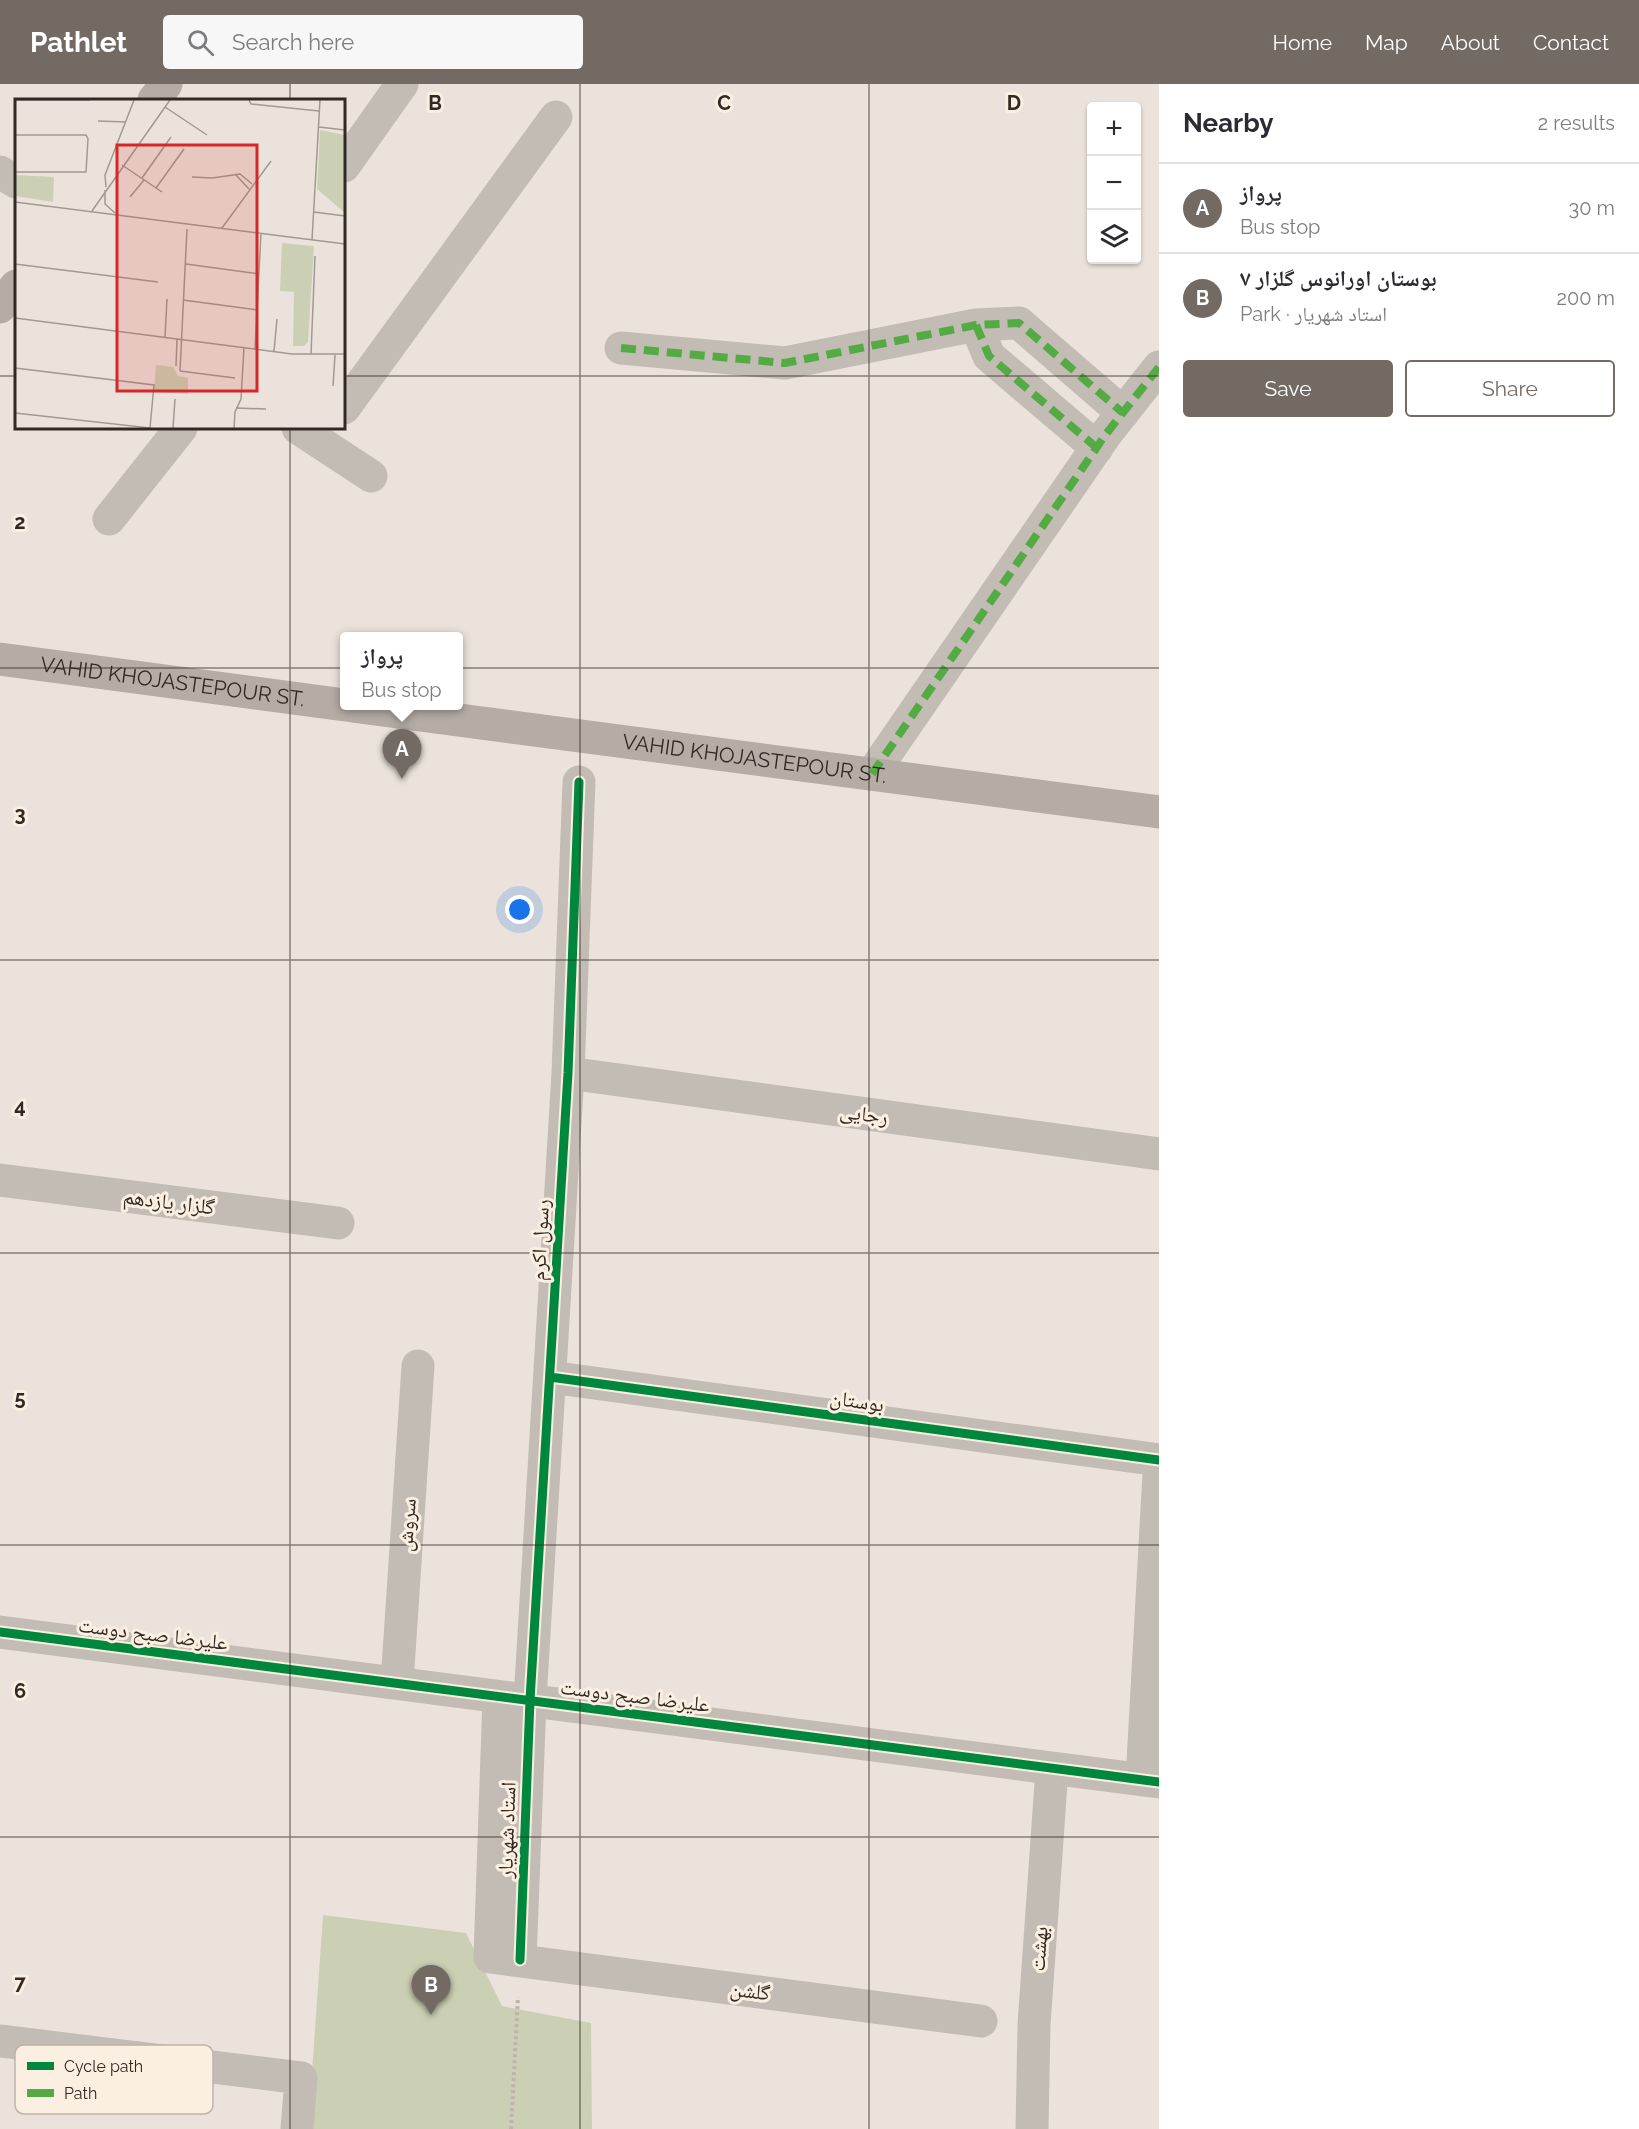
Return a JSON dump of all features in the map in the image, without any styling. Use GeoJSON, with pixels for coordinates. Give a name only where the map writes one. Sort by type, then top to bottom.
{"type":"FeatureCollection","features":[{"type":"Feature","properties":{"kind":"main road"},"geometry":{"type":"LineString","coordinates":[[155,99],[166,84]]}},
{"type":"Feature","properties":{"kind":"main road"},"geometry":{"type":"LineString","coordinates":[[0,307],[15,287]]}},
{"type":"Feature","properties":{"kind":"main road","name":"VAHID KHOJASTEPOUR ST."},"geometry":{"type":"LineString","coordinates":[[0,659],[340,704]]}},
{"type":"Feature","properties":{"kind":"main road","name":"VAHID KHOJASTEPOUR ST."},"geometry":{"type":"LineString","coordinates":[[390,710],[1159,812]]}},
{"type":"Feature","properties":{"kind":"street"},"geometry":{"type":"LineString","coordinates":[[345,165],[402,84]]}},
{"type":"Feature","properties":{"kind":"street"},"geometry":{"type":"LineString","coordinates":[[345,407],[556,117]]}},
{"type":"Feature","properties":{"kind":"street"},"geometry":{"type":"LineString","coordinates":[[0,172],[15,181]]}},
{"type":"Feature","properties":{"kind":"street"},"geometry":{"type":"LineString","coordinates":[[621,348],[785,363],[976,324],[1019,323],[1123,413]]}},
{"type":"Feature","properties":{"kind":"street"},"geometry":{"type":"LineString","coordinates":[[976,324],[989,356],[1097,448]]}},
{"type":"Feature","properties":{"kind":"street"},"geometry":{"type":"LineString","coordinates":[[872,774],[1097,448],[1159,367]]}},
{"type":"Feature","properties":{"kind":"street"},"geometry":{"type":"LineString","coordinates":[[109,519],[180,429]]}},
{"type":"Feature","properties":{"kind":"street"},"geometry":{"type":"LineString","coordinates":[[315,432],[371,476]]}},
{"type":"Feature","properties":{"kind":"street","name":"رسول اکرم"},"geometry":{"type":"LineString","coordinates":[[514,1699],[550,1377],[568,1073],[579,782]]}},
{"type":"Feature","properties":{"kind":"street","name":"رجایی"},"geometry":{"type":"LineString","coordinates":[[568,1073],[1159,1154]]}},
{"type":"Feature","properties":{"kind":"street","name":"گلزار یازدهم"},"geometry":{"type":"LineString","coordinates":[[0,1180],[338,1223]]}},
{"type":"Feature","properties":{"kind":"street","name":"سروش"},"geometry":{"type":"LineString","coordinates":[[397,1683],[418,1366]]}},
{"type":"Feature","properties":{"kind":"street","name":"بوستان"},"geometry":{"type":"LineString","coordinates":[[550,1377],[1159,1461]]}},
{"type":"Feature","properties":{"kind":"street"},"geometry":{"type":"LineString","coordinates":[[1150,1781],[1159,1473]]}},
{"type":"Feature","properties":{"kind":"street","name":"علیرضا صبح دوست"},"geometry":{"type":"LineString","coordinates":[[0,1632],[1150,1781]]}},
{"type":"Feature","properties":{"kind":"street","name":"استاد شهریار"},"geometry":{"type":"LineString","coordinates":[[514,1699],[520,1960]]}},
{"type":"Feature","properties":{"kind":"street","name":"بهشت"},"geometry":{"type":"LineString","coordinates":[[1032,2129],[1034,2025],[1053,1769]]}},
{"type":"Feature","properties":{"kind":"street","name":"گلشن"},"geometry":{"type":"LineString","coordinates":[[520,1960],[981,2021]]}},
{"type":"Feature","properties":{"kind":"street"},"geometry":{"type":"LineString","coordinates":[[0,2041],[33,2045]]}},
{"type":"Feature","properties":{"kind":"street"},"geometry":{"type":"LineString","coordinates":[[213,2067],[302,2078],[297,2129]]}},
{"type":"Feature","properties":{"kind":"path"},"geometry":{"type":"LineString","coordinates":[[511,2129],[520,1960]]}},
{"type":"Feature","properties":{"kind":"green space"},"geometry":{"type":"Polygon","coordinates":[[[323,1915],[466,1933],[502,2006],[591,2023],[592,2129],[308,2129],[323,1915]]]}},
{"type":"Feature","properties":{"kind":"marked path"},"geometry":{"type":"LineString","coordinates":[[621,348],[785,363],[976,325],[1019,323],[1123,413]]}},
{"type":"Feature","properties":{"kind":"marked path"},"geometry":{"type":"LineString","coordinates":[[976,325],[989,356],[1097,448]]}},
{"type":"Feature","properties":{"kind":"marked path"},"geometry":{"type":"LineString","coordinates":[[872,774],[1106,434],[1159,367]]}},
{"type":"Feature","properties":{"kind":"cycle path"},"geometry":{"type":"LineString","coordinates":[[520,1960],[530,1700],[568,1073],[579,782]]}},
{"type":"Feature","properties":{"kind":"cycle path"},"geometry":{"type":"LineString","coordinates":[[550,1377],[1159,1460]]}},
{"type":"Feature","properties":{"kind":"cycle path"},"geometry":{"type":"LineString","coordinates":[[0,1632],[1159,1782]]}},
{"type":"Feature","properties":{"kind":"place","name":"پرواز"},"geometry":{"type":"Point","coordinates":[402,779]}},
{"type":"Feature","properties":{"kind":"place","name":"بوستان اورانوس گلزار ۷"},"geometry":{"type":"Point","coordinates":[431,2015]}}]}
